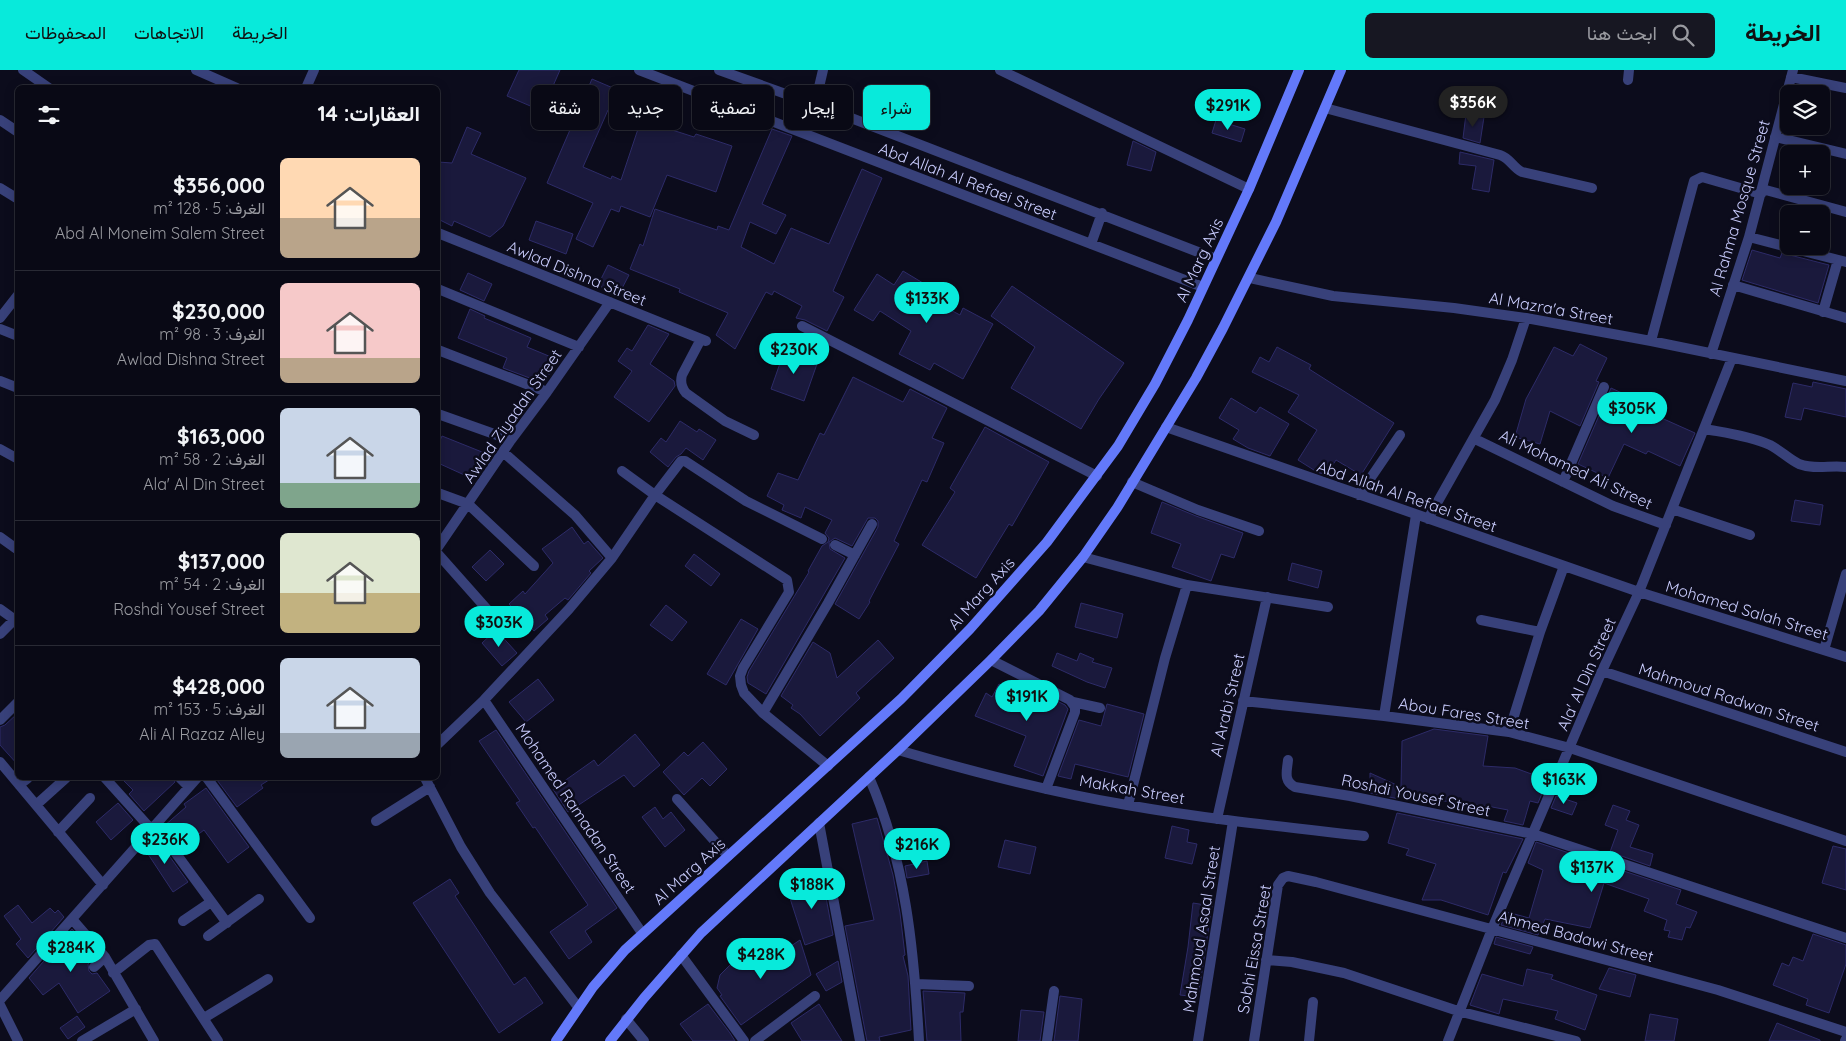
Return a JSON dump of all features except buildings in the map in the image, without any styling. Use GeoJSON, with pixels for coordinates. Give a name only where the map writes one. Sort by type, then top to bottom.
{"type":"FeatureCollection","features":[{"type":"Feature","properties":{"kind":"main road","name":"Al Marg Axis"},"geometry":{"type":"LineString","coordinates":[[556,1041],[578,1007],[608,968],[642,933],[901,699],[970,629],[1047,542],[1123,439],[1155,384],[1188,320],[1249,189],[1299,70]]}},
{"type":"Feature","properties":{"kind":"main road"},"geometry":{"type":"LineString","coordinates":[[610,1041],[680,955],[701,933],[870,777],[991,660],[1039,611],[1083,557],[1196,378],[1250,278],[1341,70]]}},
{"type":"Feature","properties":{"kind":"street"},"geometry":{"type":"LineString","coordinates":[[23,70],[46,85]]}},
{"type":"Feature","properties":{"kind":"street"},"geometry":{"type":"LineString","coordinates":[[196,70],[230,85]]}},
{"type":"Feature","properties":{"kind":"street"},"geometry":{"type":"LineString","coordinates":[[307,85],[314,70]]}},
{"type":"Feature","properties":{"kind":"street","name":"Abd Allah Al Refaei Street"},"geometry":{"type":"LineString","coordinates":[[639,70],[1202,287]]}},
{"type":"Feature","properties":{"kind":"street","name":"Abd Allah Al Refaei Street"},"geometry":{"type":"LineString","coordinates":[[719,70],[784,93]]}},
{"type":"Feature","properties":{"kind":"street"},"geometry":{"type":"LineString","coordinates":[[819,85],[823,70]]}},
{"type":"Feature","properties":{"kind":"street"},"geometry":{"type":"LineString","coordinates":[[1000,70],[1249,189]]}},
{"type":"Feature","properties":{"kind":"street"},"geometry":{"type":"LineString","coordinates":[[1792,73],[1846,88]]}},
{"type":"Feature","properties":{"kind":"street","name":"Al Rahma Mosque Street"},"geometry":{"type":"LineString","coordinates":[[1711,354],[1762,192],[1792,73]]}},
{"type":"Feature","properties":{"kind":"street"},"geometry":{"type":"LineString","coordinates":[[1325,108],[1500,155],[1510,160],[1522,172],[1592,188]]}},
{"type":"Feature","properties":{"kind":"street","name":"Abd Allah Al Refaei Street"},"geometry":{"type":"LineString","coordinates":[[853,118],[1216,258]]}},
{"type":"Feature","properties":{"kind":"street"},"geometry":{"type":"LineString","coordinates":[[0,120],[15,130]]}},
{"type":"Feature","properties":{"kind":"street"},"geometry":{"type":"LineString","coordinates":[[1775,137],[1846,154]]}},
{"type":"Feature","properties":{"kind":"street"},"geometry":{"type":"LineString","coordinates":[[1651,341],[1694,181],[1702,177],[1846,212]]}},
{"type":"Feature","properties":{"kind":"street"},"geometry":{"type":"LineString","coordinates":[[0,188],[15,197]]}},
{"type":"Feature","properties":{"kind":"street"},"geometry":{"type":"LineString","coordinates":[[1091,244],[1102,213]]}},
{"type":"Feature","properties":{"kind":"street","name":"Awlad Dishna Street"},"geometry":{"type":"LineString","coordinates":[[440,234],[704,340],[682,375],[680,381],[682,388],[686,393],[725,421],[754,435]]}},
{"type":"Feature","properties":{"kind":"street"},"geometry":{"type":"LineString","coordinates":[[1749,237],[1842,261],[1823,312]]}},
{"type":"Feature","properties":{"kind":"street","name":"Al Mazra'a Street"},"geometry":{"type":"LineString","coordinates":[[1250,278],[1333,296],[1454,308],[1526,318],[1651,341],[1846,381]]}},
{"type":"Feature","properties":{"kind":"street"},"geometry":{"type":"LineString","coordinates":[[1733,285],[1846,318]]}},
{"type":"Feature","properties":{"kind":"street"},"geometry":{"type":"LineString","coordinates":[[440,290],[579,347]]}},
{"type":"Feature","properties":{"kind":"street"},"geometry":{"type":"LineString","coordinates":[[0,318],[15,299]]}},
{"type":"Feature","properties":{"kind":"street","name":"Awlad Ziyadah Street"},"geometry":{"type":"LineString","coordinates":[[440,544],[511,440],[610,302]]}},
{"type":"Feature","properties":{"kind":"street"},"geometry":{"type":"LineString","coordinates":[[1428,519],[1495,400],[1512,360],[1526,318]]}},
{"type":"Feature","properties":{"kind":"street"},"geometry":{"type":"LineString","coordinates":[[802,326],[1097,476]]}},
{"type":"Feature","properties":{"kind":"street"},"geometry":{"type":"LineString","coordinates":[[0,329],[15,335]]}},
{"type":"Feature","properties":{"kind":"street"},"geometry":{"type":"LineString","coordinates":[[440,351],[547,392]]}},
{"type":"Feature","properties":{"kind":"street","name":"Ala' Al Din Street"},"geometry":{"type":"LineString","coordinates":[[1448,1041],[1458,1011],[1492,929],[1602,670],[1639,592],[1732,358]]}},
{"type":"Feature","properties":{"kind":"street"},"geometry":{"type":"LineString","coordinates":[[0,381],[15,387]]}},
{"type":"Feature","properties":{"kind":"street"},"geometry":{"type":"LineString","coordinates":[[1563,482],[1604,387]]}},
{"type":"Feature","properties":{"kind":"street"},"geometry":{"type":"LineString","coordinates":[[440,415],[511,440]]}},
{"type":"Feature","properties":{"kind":"street","name":"Abd Allah Al Refaei Street"},"geometry":{"type":"LineString","coordinates":[[1166,427],[1639,592]]}},
{"type":"Feature","properties":{"kind":"street"},"geometry":{"type":"LineString","coordinates":[[1705,429],[1751,438],[1768,444],[1798,464],[1812,467],[1846,467]]}},
{"type":"Feature","properties":{"kind":"street"},"geometry":{"type":"LineString","coordinates":[[1359,495],[1400,435]]}},
{"type":"Feature","properties":{"kind":"street","name":"Ali Mohamed Ali Street"},"geometry":{"type":"LineString","coordinates":[[1474,439],[1613,506],[1666,525]]}},
{"type":"Feature","properties":{"kind":"street"},"geometry":{"type":"LineString","coordinates":[[0,449],[15,457]]}},
{"type":"Feature","properties":{"kind":"street"},"geometry":{"type":"LineString","coordinates":[[503,452],[575,515],[612,558]]}},
{"type":"Feature","properties":{"kind":"street"},"geometry":{"type":"LineString","coordinates":[[440,742],[484,700],[569,610],[612,558],[655,494],[681,461],[746,501],[822,540]]}},
{"type":"Feature","properties":{"kind":"street"},"geometry":{"type":"LineString","coordinates":[[622,471],[787,580],[789,592],[743,668],[740,676],[741,685],[744,693],[764,713],[828,766]]}},
{"type":"Feature","properties":{"kind":"street"},"geometry":{"type":"LineString","coordinates":[[1132,482],[1198,510],[1259,531]]}},
{"type":"Feature","properties":{"kind":"street"},"geometry":{"type":"LineString","coordinates":[[440,493],[468,504],[534,566]]}},
{"type":"Feature","properties":{"kind":"street"},"geometry":{"type":"LineString","coordinates":[[1672,509],[1750,535]]}},
{"type":"Feature","properties":{"kind":"street"},"geometry":{"type":"LineString","coordinates":[[1384,716],[1416,515]]}},
{"type":"Feature","properties":{"kind":"street"},"geometry":{"type":"LineString","coordinates":[[764,713],[872,524]]}},
{"type":"Feature","properties":{"kind":"street"},"geometry":{"type":"LineString","coordinates":[[0,537],[15,548]]}},
{"type":"Feature","properties":{"kind":"street"},"geometry":{"type":"LineString","coordinates":[[835,545],[855,555]]}},
{"type":"Feature","properties":{"kind":"street"},"geometry":{"type":"LineString","coordinates":[[440,556],[492,616]]}},
{"type":"Feature","properties":{"kind":"street"},"geometry":{"type":"LineString","coordinates":[[1083,557],[1187,585],[1328,607]]}},
{"type":"Feature","properties":{"kind":"street"},"geometry":{"type":"LineString","coordinates":[[1509,732],[1540,632],[1564,566]]}},
{"type":"Feature","properties":{"kind":"street"},"geometry":{"type":"LineString","coordinates":[[1824,650],[1846,574]]}},
{"type":"Feature","properties":{"kind":"street"},"geometry":{"type":"LineString","coordinates":[[1128,805],[1150,713],[1187,585]]}},
{"type":"Feature","properties":{"kind":"street","name":"Mohamed Salah Street"},"geometry":{"type":"LineString","coordinates":[[1639,592],[1846,657]]}},
{"type":"Feature","properties":{"kind":"street","name":"Al Arabi Street"},"geometry":{"type":"LineString","coordinates":[[1217,819],[1266,597]]}},
{"type":"Feature","properties":{"kind":"street"},"geometry":{"type":"LineString","coordinates":[[0,609],[15,620]]}},
{"type":"Feature","properties":{"kind":"street"},"geometry":{"type":"LineString","coordinates":[[1481,620],[1540,632]]}},
{"type":"Feature","properties":{"kind":"street"},"geometry":{"type":"LineString","coordinates":[[0,634],[15,622]]}},
{"type":"Feature","properties":{"kind":"street"},"geometry":{"type":"LineString","coordinates":[[991,660],[1073,702],[1100,708]]}},
{"type":"Feature","properties":{"kind":"street","name":"Mahmoud Radwan Street"},"geometry":{"type":"LineString","coordinates":[[1602,670],[1846,752]]}},
{"type":"Feature","properties":{"kind":"street","name":"Mohamed Ramadan Street"},"geometry":{"type":"LineString","coordinates":[[484,700],[642,933]]}},
{"type":"Feature","properties":{"kind":"street"},"geometry":{"type":"LineString","coordinates":[[1046,789],[1075,712],[1076,707],[1073,702]]}},
{"type":"Feature","properties":{"kind":"street","name":"Abou Fares Street"},"geometry":{"type":"LineString","coordinates":[[1243,702],[1384,716],[1509,732],[1570,748],[1846,841]]}},
{"type":"Feature","properties":{"kind":"street"},"geometry":{"type":"LineString","coordinates":[[0,720],[15,705]]}},
{"type":"Feature","properties":{"kind":"street","name":"Makkah Street"},"geometry":{"type":"LineString","coordinates":[[898,750],[1046,789],[1128,805],[1217,819],[1364,836]]}},
{"type":"Feature","properties":{"kind":"street","name":"Roshdi Yousef Street"},"geometry":{"type":"LineString","coordinates":[[1288,760],[1286,779],[1295,787],[1350,796],[1533,834],[1846,938]]}},
{"type":"Feature","properties":{"kind":"street"},"geometry":{"type":"LineString","coordinates":[[0,762],[103,884]]}},
{"type":"Feature","properties":{"kind":"street"},"geometry":{"type":"LineString","coordinates":[[870,777],[900,871],[914,954],[919,1041]]}},
{"type":"Feature","properties":{"kind":"street"},"geometry":{"type":"LineString","coordinates":[[19,785],[25,780]]}},
{"type":"Feature","properties":{"kind":"street"},"geometry":{"type":"LineString","coordinates":[[36,805],[64,780]]}},
{"type":"Feature","properties":{"kind":"street"},"geometry":{"type":"LineString","coordinates":[[107,780],[153,827],[227,923]]}},
{"type":"Feature","properties":{"kind":"street"},"geometry":{"type":"LineString","coordinates":[[182,780],[189,786]]}},
{"type":"Feature","properties":{"kind":"street"},"geometry":{"type":"LineString","coordinates":[[0,1000],[195,780]]}},
{"type":"Feature","properties":{"kind":"street"},"geometry":{"type":"LineString","coordinates":[[208,780],[310,918]]}},
{"type":"Feature","properties":{"kind":"street"},"geometry":{"type":"LineString","coordinates":[[376,821],[428,782],[460,847],[490,894],[578,1007]]}},
{"type":"Feature","properties":{"kind":"street"},"geometry":{"type":"LineString","coordinates":[[58,832],[90,798]]}},
{"type":"Feature","properties":{"kind":"street"},"geometry":{"type":"LineString","coordinates":[[677,799],[728,856]]}},
{"type":"Feature","properties":{"kind":"street","name":"Mahmoud Asaal Street"},"geometry":{"type":"LineString","coordinates":[[1198,1041],[1233,821]]}},
{"type":"Feature","properties":{"kind":"street"},"geometry":{"type":"LineString","coordinates":[[818,823],[860,1041]]}},
{"type":"Feature","properties":{"kind":"street","name":"Sobhi Eissa Street"},"geometry":{"type":"LineString","coordinates":[[1254,1041],[1278,885],[1283,878],[1288,876],[1297,878]]}},
{"type":"Feature","properties":{"kind":"street","name":"Ahmed Badawi Street"},"geometry":{"type":"LineString","coordinates":[[1297,878],[1718,990],[1846,1032]]}},
{"type":"Feature","properties":{"kind":"street"},"geometry":{"type":"LineString","coordinates":[[208,936],[260,898]]}},
{"type":"Feature","properties":{"kind":"street"},"geometry":{"type":"LineString","coordinates":[[183,921],[211,902]]}},
{"type":"Feature","properties":{"kind":"street"},"geometry":{"type":"LineString","coordinates":[[72,919],[104,957],[154,1041]]}},
{"type":"Feature","properties":{"kind":"street"},"geometry":{"type":"LineString","coordinates":[[113,973],[148,945],[155,944],[218,1041]]}},
{"type":"Feature","properties":{"kind":"street"},"geometry":{"type":"LineString","coordinates":[[680,955],[744,1041]]}},
{"type":"Feature","properties":{"kind":"street"},"geometry":{"type":"LineString","coordinates":[[94,967],[104,957]]}},
{"type":"Feature","properties":{"kind":"street"},"geometry":{"type":"LineString","coordinates":[[1266,960],[1292,962],[1344,973],[1458,1011],[1576,1041]]}},
{"type":"Feature","properties":{"kind":"street"},"geometry":{"type":"LineString","coordinates":[[204,1018],[268,979]]}},
{"type":"Feature","properties":{"kind":"street"},"geometry":{"type":"LineString","coordinates":[[916,984],[969,986]]}},
{"type":"Feature","properties":{"kind":"street"},"geometry":{"type":"LineString","coordinates":[[1047,1041],[1054,991]]}},
{"type":"Feature","properties":{"kind":"street"},"geometry":{"type":"LineString","coordinates":[[755,1041],[815,996]]}},
{"type":"Feature","properties":{"kind":"street"},"geometry":{"type":"LineString","coordinates":[[1309,1041],[1313,1002]]}},
{"type":"Feature","properties":{"kind":"street"},"geometry":{"type":"LineString","coordinates":[[0,1005],[18,1041]]}},
{"type":"Feature","properties":{"kind":"street"},"geometry":{"type":"LineString","coordinates":[[82,1041],[136,1009]]}},
{"type":"Feature","properties":{"kind":"street"},"geometry":{"type":"LineString","coordinates":[[626,1020],[644,1041]]}}]}
